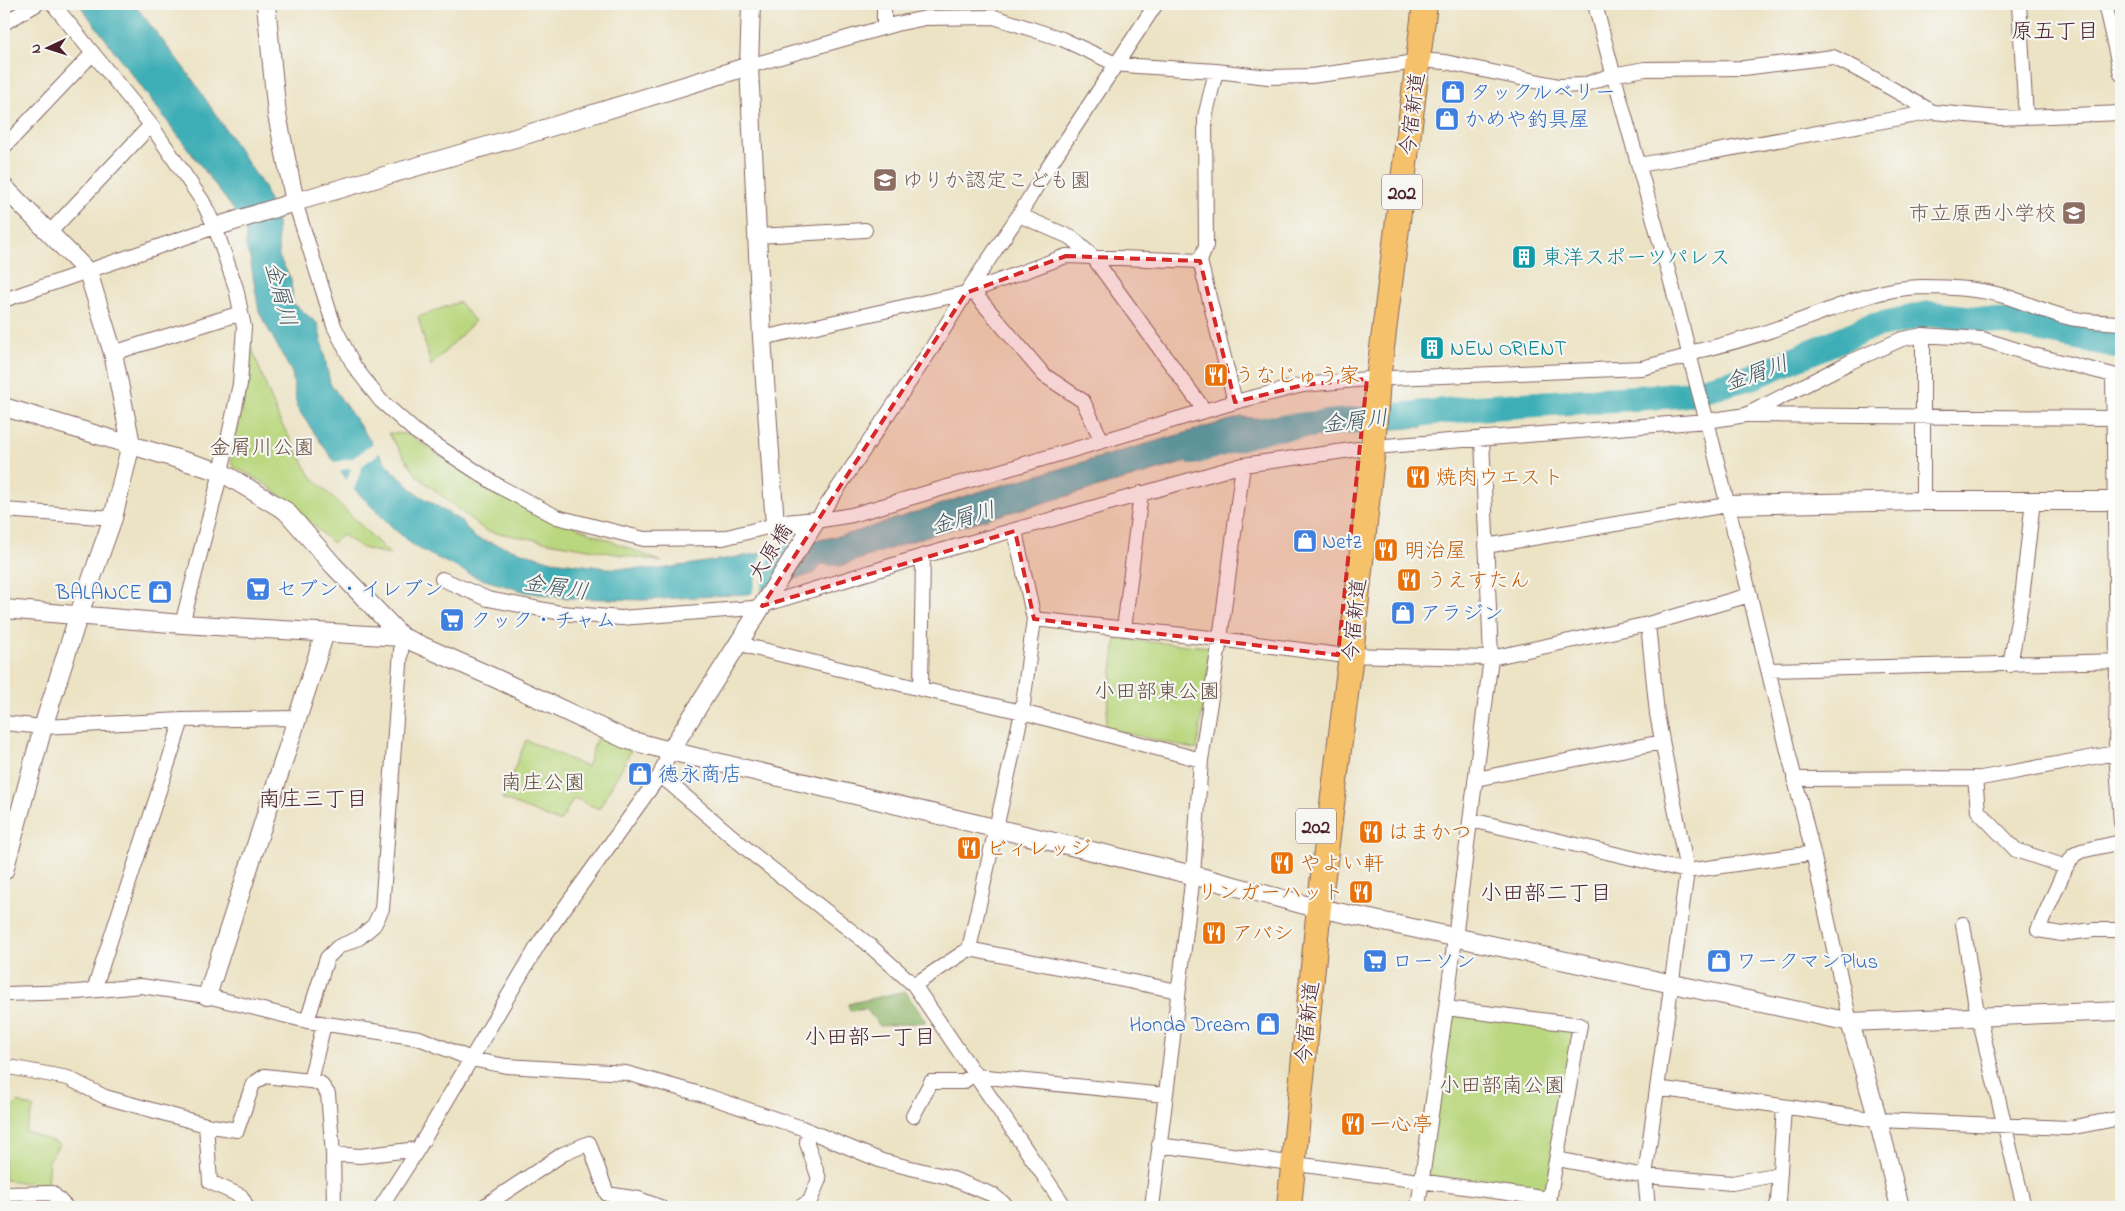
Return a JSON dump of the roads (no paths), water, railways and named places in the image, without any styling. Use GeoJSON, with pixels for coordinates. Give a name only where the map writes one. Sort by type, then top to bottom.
{"type":"FeatureCollection","features":[{"type":"Feature","properties":{"kind":"highway","name":"今宿新道"},"geometry":{"type":"LineString","coordinates":[[1409,4],[1411,62]]}},
{"type":"Feature","properties":{"kind":"highway","name":"今宿新道"},"geometry":{"type":"LineString","coordinates":[[1274,1207],[1286,1162],[1312,906],[1344,655],[1372,380],[1411,62],[1425,4]]}},
{"type":"Feature","properties":{"kind":"highway","name":"今宿新道"},"geometry":{"type":"LineString","coordinates":[[1286,1162],[1289,1207]]}},
{"type":"Feature","properties":{"kind":"street"},"geometry":{"type":"LineString","coordinates":[[4,23],[37,4]]}},
{"type":"Feature","properties":{"kind":"street"},"geometry":{"type":"LineString","coordinates":[[53,4],[151,125],[203,202],[236,288],[244,326],[240,384],[221,472],[182,624]]}},
{"type":"Feature","properties":{"kind":"street"},"geometry":{"type":"LineString","coordinates":[[266,4],[286,204],[334,326],[354,366],[380,400],[416,432],[500,487],[557,517],[644,539],[722,538],[775,525],[852,515],[1235,402],[1302,385],[1642,368],[1719,347],[1803,320],[1864,296],[1892,290],[1946,287],[1984,292],[2002,295],[2049,313],[2076,319],[2121,323]]}},
{"type":"Feature","properties":{"kind":"street"},"geometry":{"type":"LineString","coordinates":[[751,4],[748,66],[762,338],[775,525]]}},
{"type":"Feature","properties":{"kind":"street"},"geometry":{"type":"LineString","coordinates":[[884,4],[884,27]]}},
{"type":"Feature","properties":{"kind":"street"},"geometry":{"type":"LineString","coordinates":[[816,521],[1019,216],[1046,169],[1156,4]]}},
{"type":"Feature","properties":{"kind":"street"},"geometry":{"type":"LineString","coordinates":[[1595,4],[1612,75],[1639,165],[1707,421],[1812,853],[1850,1022],[1900,1207]]}},
{"type":"Feature","properties":{"kind":"street"},"geometry":{"type":"LineString","coordinates":[[2019,4],[2026,117]]}},
{"type":"Feature","properties":{"kind":"street"},"geometry":{"type":"LineString","coordinates":[[2105,4],[2121,74]]}},
{"type":"Feature","properties":{"kind":"street"},"geometry":{"type":"LineString","coordinates":[[4,300],[286,204],[515,138],[748,66],[884,27],[926,18],[994,17],[1062,39],[1116,64],[1216,70],[1268,77],[1302,76],[1411,62],[1445,62],[1559,86],[1583,85],[1612,75],[1645,69],[1744,68],[1833,58],[1857,69],[1933,112]]}},
{"type":"Feature","properties":{"kind":"street"},"geometry":{"type":"LineString","coordinates":[[4,147],[93,53]]}},
{"type":"Feature","properties":{"kind":"street"},"geometry":{"type":"LineString","coordinates":[[1216,70],[1205,117],[1206,246],[1200,261],[1235,402]]}},
{"type":"Feature","properties":{"kind":"street"},"geometry":{"type":"LineString","coordinates":[[1639,165],[1933,112],[2000,118],[2121,113]]}},
{"type":"Feature","properties":{"kind":"street"},"geometry":{"type":"LineString","coordinates":[[49,233],[151,125]]}},
{"type":"Feature","properties":{"kind":"street"},"geometry":{"type":"LineString","coordinates":[[4,187],[88,272],[112,353],[131,444],[113,518],[79,614],[44,726],[4,872]]}},
{"type":"Feature","properties":{"kind":"street"},"geometry":{"type":"LineString","coordinates":[[1019,216],[1072,238],[1093,257],[1205,411]]}},
{"type":"Feature","properties":{"kind":"street"},"geometry":{"type":"LineString","coordinates":[[757,236],[864,230]]}},
{"type":"Feature","properties":{"kind":"street"},"geometry":{"type":"LineString","coordinates":[[762,338],[966,293],[1066,256],[1200,261]]}},
{"type":"Feature","properties":{"kind":"street"},"geometry":{"type":"LineString","coordinates":[[966,293],[975,294],[1044,375],[1083,401],[1102,441]]}},
{"type":"Feature","properties":{"kind":"street"},"geometry":{"type":"LineString","coordinates":[[112,353],[241,313]]}},
{"type":"Feature","properties":{"kind":"street"},"geometry":{"type":"LineString","coordinates":[[1922,335],[1923,500]]}},
{"type":"Feature","properties":{"kind":"street"},"geometry":{"type":"LineString","coordinates":[[1746,416],[1850,362],[1902,339],[1922,335],[1982,339],[2030,354],[2117,375],[2113,418],[2118,501],[2118,752],[2121,823]]}},
{"type":"Feature","properties":{"kind":"street"},"geometry":{"type":"LineString","coordinates":[[4,407],[221,472],[286,512],[333,565],[402,637],[382,909],[374,925],[359,938],[338,946],[327,958],[307,1021]]}},
{"type":"Feature","properties":{"kind":"street"},"geometry":{"type":"LineString","coordinates":[[442,579],[488,599],[578,615],[621,618],[762,606],[923,556],[1243,464],[1366,447],[1707,421],[1746,416],[2113,418]]}},
{"type":"Feature","properties":{"kind":"street"},"geometry":{"type":"LineString","coordinates":[[1418,1207],[1471,820],[1491,658],[1482,438]]}},
{"type":"Feature","properties":{"kind":"street"},"geometry":{"type":"LineString","coordinates":[[1152,1207],[1192,875],[1201,760],[1220,639],[1243,464]]}},
{"type":"Feature","properties":{"kind":"street"},"geometry":{"type":"LineString","coordinates":[[1124,629],[1142,494]]}},
{"type":"Feature","properties":{"kind":"street"},"geometry":{"type":"LineString","coordinates":[[1486,546],[1728,505],[1923,500],[2118,501]]}},
{"type":"Feature","properties":{"kind":"street"},"geometry":{"type":"LineString","coordinates":[[2010,665],[2022,598],[2033,500]]}},
{"type":"Feature","properties":{"kind":"street"},"geometry":{"type":"LineString","coordinates":[[4,510],[113,518]]}},
{"type":"Feature","properties":{"kind":"street","name":"大原橋"},"geometry":{"type":"LineString","coordinates":[[670,752],[741,643],[816,521]]}},
{"type":"Feature","properties":{"kind":"street"},"geometry":{"type":"LineString","coordinates":[[969,949],[1022,712],[1034,619],[1015,530]]}},
{"type":"Feature","properties":{"kind":"street"},"geometry":{"type":"LineString","coordinates":[[921,689],[923,556]]}},
{"type":"Feature","properties":{"kind":"street"},"geometry":{"type":"LineString","coordinates":[[1034,619],[1220,639],[1344,655],[1491,658],[1648,624],[1750,595]]}},
{"type":"Feature","properties":{"kind":"street"},"geometry":{"type":"LineString","coordinates":[[4,609],[182,624],[402,637],[625,739],[670,752],[687,754],[1192,875],[1312,906],[1850,1022],[2121,1011]]}},
{"type":"Feature","properties":{"kind":"street"},"geometry":{"type":"LineString","coordinates":[[1648,624],[1657,714],[1687,871],[1670,982],[1645,1176],[1648,1207]]}},
{"type":"Feature","properties":{"kind":"street"},"geometry":{"type":"LineString","coordinates":[[207,996],[325,633]]}},
{"type":"Feature","properties":{"kind":"street"},"geometry":{"type":"LineString","coordinates":[[741,643],[921,689],[1022,712],[1201,760]]}},
{"type":"Feature","properties":{"kind":"street"},"geometry":{"type":"LineString","coordinates":[[1768,670],[2119,661]]}},
{"type":"Feature","properties":{"kind":"street"},"geometry":{"type":"LineString","coordinates":[[4,723],[44,726],[182,720],[297,718]]}},
{"type":"Feature","properties":{"kind":"street"},"geometry":{"type":"LineString","coordinates":[[94,990],[182,720]]}},
{"type":"Feature","properties":{"kind":"street"},"geometry":{"type":"LineString","coordinates":[[1476,779],[1662,742]]}},
{"type":"Feature","properties":{"kind":"street"},"geometry":{"type":"LineString","coordinates":[[381,1207],[418,1149],[540,942],[660,775],[670,752]]}},
{"type":"Feature","properties":{"kind":"street"},"geometry":{"type":"LineString","coordinates":[[1794,779],[1976,778],[2118,752]]}},
{"type":"Feature","properties":{"kind":"street"},"geometry":{"type":"LineString","coordinates":[[660,775],[754,854],[868,944],[914,985],[1065,1207]]}},
{"type":"Feature","properties":{"kind":"street"},"geometry":{"type":"LineString","coordinates":[[1976,778],[1978,811],[2016,850],[2066,867]]}},
{"type":"Feature","properties":{"kind":"street"},"geometry":{"type":"LineString","coordinates":[[1471,820],[1687,871],[1812,853]]}},
{"type":"Feature","properties":{"kind":"street"},"geometry":{"type":"LineString","coordinates":[[2121,842],[2081,851],[2074,855],[2066,867],[2038,930],[2062,934],[2094,930],[2121,930]]}},
{"type":"Feature","properties":{"kind":"street"},"geometry":{"type":"LineString","coordinates":[[1963,924],[1979,1016],[2024,1207]]}},
{"type":"Feature","properties":{"kind":"street"},"geometry":{"type":"LineString","coordinates":[[914,985],[969,949],[1178,991]]}},
{"type":"Feature","properties":{"kind":"street"},"geometry":{"type":"LineString","coordinates":[[4,994],[141,986],[207,996],[307,1021],[420,1038],[471,1060],[506,1066],[626,1073],[706,1096],[808,1131],[882,1161],[948,1177],[993,1195],[1008,1207]]}},
{"type":"Feature","properties":{"kind":"street"},"geometry":{"type":"LineString","coordinates":[[1159,1145],[1421,1181],[1549,1203],[1580,1025],[1446,1008]]}},
{"type":"Feature","properties":{"kind":"street"},"geometry":{"type":"LineString","coordinates":[[310,1081],[324,1024]]}},
{"type":"Feature","properties":{"kind":"street"},"geometry":{"type":"LineString","coordinates":[[4,1066],[68,1078],[105,1097],[206,1125],[237,1130],[253,1084],[265,1076],[320,1083],[328,1094],[333,1154],[334,1205],[330,1207]]}},
{"type":"Feature","properties":{"kind":"street"},"geometry":{"type":"LineString","coordinates":[[914,1116],[931,1082],[963,1082],[976,1075],[1165,1095]]}},
{"type":"Feature","properties":{"kind":"street"},"geometry":{"type":"LineString","coordinates":[[1657,1088],[1878,1120],[2069,1128],[2121,1118]]}},
{"type":"Feature","properties":{"kind":"street"},"geometry":{"type":"LineString","coordinates":[[1776,1207],[1778,1202],[1784,1107]]}},
{"type":"Feature","properties":{"kind":"street"},"geometry":{"type":"LineString","coordinates":[[206,1125],[210,1182],[241,1196],[247,1207]]}},
{"type":"Feature","properties":{"kind":"street"},"geometry":{"type":"LineString","coordinates":[[800,1207],[810,1201],[819,1179],[807,1143],[808,1131]]}},
{"type":"Feature","properties":{"kind":"street"},"geometry":{"type":"LineString","coordinates":[[483,1207],[563,1154],[589,1143],[608,1200],[639,1199],[660,1207]]}},
{"type":"Feature","properties":{"kind":"street"},"geometry":{"type":"LineString","coordinates":[[333,1154],[360,1156],[418,1149]]}},
{"type":"Feature","properties":{"kind":"street"},"geometry":{"type":"LineString","coordinates":[[1557,1159],[1645,1176],[1732,1183],[1780,1174]]}},
{"type":"Feature","properties":{"kind":"street"},"geometry":{"type":"LineString","coordinates":[[4,1194],[52,1193],[66,1207]]}},
{"type":"Feature","properties":{"kind":"water"},"geometry":{"type":"Polygon","coordinates":[[[79,4],[134,4],[190,76],[264,187],[277,223],[279,257],[291,279],[293,303],[318,324],[330,383],[388,466],[416,493],[461,521],[475,538],[552,561],[608,568],[660,569],[757,554],[793,543],[852,533],[975,493],[1241,417],[1346,425],[1427,412],[1423,427],[1339,433],[1277,428],[1234,434],[1218,453],[927,536],[840,566],[821,564],[815,573],[748,594],[643,600],[567,598],[526,592],[478,578],[415,547],[393,528],[352,487],[297,408],[292,373],[259,312],[250,258],[246,247],[246,226],[79,4]]]}},
{"type":"Feature","properties":{"kind":"waterway","name":"金屑川"},"geometry":{"type":"LineString","coordinates":[[1193,452],[1267,429],[1475,408],[1681,395],[1752,377],[1870,327],[1929,314],[2004,322],[2121,346]]}},
{"type":"Feature","properties":{"kind":"place","name":"タックルベリー"},"geometry":{"type":"Point","coordinates":[1453,92]}},
{"type":"Feature","properties":{"kind":"place","name":"かめや釣具屋"},"geometry":{"type":"Point","coordinates":[1447,119]}},
{"type":"Feature","properties":{"kind":"place","name":"ゆりか認定こども園"},"geometry":{"type":"Point","coordinates":[885,180]}},
{"type":"Feature","properties":{"kind":"place","name":"市立原西小学校"},"geometry":{"type":"Point","coordinates":[2074,213]}},
{"type":"Feature","properties":{"kind":"place","name":"東洋スポーツパレス"},"geometry":{"type":"Point","coordinates":[1524,257]}},
{"type":"Feature","properties":{"kind":"place","name":"NEW ORIENT"},"geometry":{"type":"Point","coordinates":[1432,348]}},
{"type":"Feature","properties":{"kind":"place","name":"うなじゅう家"},"geometry":{"type":"Point","coordinates":[1216,375]}},
{"type":"Feature","properties":{"kind":"place","name":"焼肉ウエスト"},"geometry":{"type":"Point","coordinates":[1418,477]}},
{"type":"Feature","properties":{"kind":"place","name":"Netz"},"geometry":{"type":"Point","coordinates":[1305,541]}},
{"type":"Feature","properties":{"kind":"place","name":"明治屋"},"geometry":{"type":"Point","coordinates":[1386,550]}},
{"type":"Feature","properties":{"kind":"place","name":"うえすたん"},"geometry":{"type":"Point","coordinates":[1409,580]}},
{"type":"Feature","properties":{"kind":"place","name":"セブン・イレブン"},"geometry":{"type":"Point","coordinates":[258,589]}},
{"type":"Feature","properties":{"kind":"place","name":"BALANCE"},"geometry":{"type":"Point","coordinates":[160,592]}},
{"type":"Feature","properties":{"kind":"place","name":"アラジン"},"geometry":{"type":"Point","coordinates":[1403,613]}},
{"type":"Feature","properties":{"kind":"place","name":"クック・チャム"},"geometry":{"type":"Point","coordinates":[452,620]}},
{"type":"Feature","properties":{"kind":"place","name":"徳永商店"},"geometry":{"type":"Point","coordinates":[640,774]}},
{"type":"Feature","properties":{"kind":"place","name":"はまかつ"},"geometry":{"type":"Point","coordinates":[1371,832]}},
{"type":"Feature","properties":{"kind":"place","name":"ビィレッジ"},"geometry":{"type":"Point","coordinates":[969,848]}},
{"type":"Feature","properties":{"kind":"place","name":"やよい軒"},"geometry":{"type":"Point","coordinates":[1282,863]}},
{"type":"Feature","properties":{"kind":"place","name":"リンガーハット"},"geometry":{"type":"Point","coordinates":[1361,892]}},
{"type":"Feature","properties":{"kind":"place","name":"アバシ"},"geometry":{"type":"Point","coordinates":[1214,933]}},
{"type":"Feature","properties":{"kind":"place","name":"ローソン"},"geometry":{"type":"Point","coordinates":[1375,961]}},
{"type":"Feature","properties":{"kind":"place","name":"ワークマンPlus"},"geometry":{"type":"Point","coordinates":[1719,961]}},
{"type":"Feature","properties":{"kind":"place","name":"Honda Dream"},"geometry":{"type":"Point","coordinates":[1268,1024]}},
{"type":"Feature","properties":{"kind":"place","name":"一心亭"},"geometry":{"type":"Point","coordinates":[1353,1124]}},
{"type":"Feature","properties":{"kind":"district","name":"原五丁目"},"geometry":{"type":"Point","coordinates":[2055,30]}},
{"type":"Feature","properties":{"kind":"district","name":"南庄三丁目"},"geometry":{"type":"Point","coordinates":[313,798]}},
{"type":"Feature","properties":{"kind":"district","name":"小田部二丁目"},"geometry":{"type":"Point","coordinates":[1546,892]}},
{"type":"Feature","properties":{"kind":"district","name":"小田部一丁目"},"geometry":{"type":"Point","coordinates":[870,1036]}},
{"type":"Feature","properties":{"kind":"park label","name":"金屑川公園"},"geometry":{"type":"Point","coordinates":[262,447]}},
{"type":"Feature","properties":{"kind":"park label","name":"小田部東公園"},"geometry":{"type":"Point","coordinates":[1157,691]}},
{"type":"Feature","properties":{"kind":"park label","name":"南庄公園"},"geometry":{"type":"Point","coordinates":[543,782]}},
{"type":"Feature","properties":{"kind":"park label","name":"小田部南公園"},"geometry":{"type":"Point","coordinates":[1502,1085]}}]}
